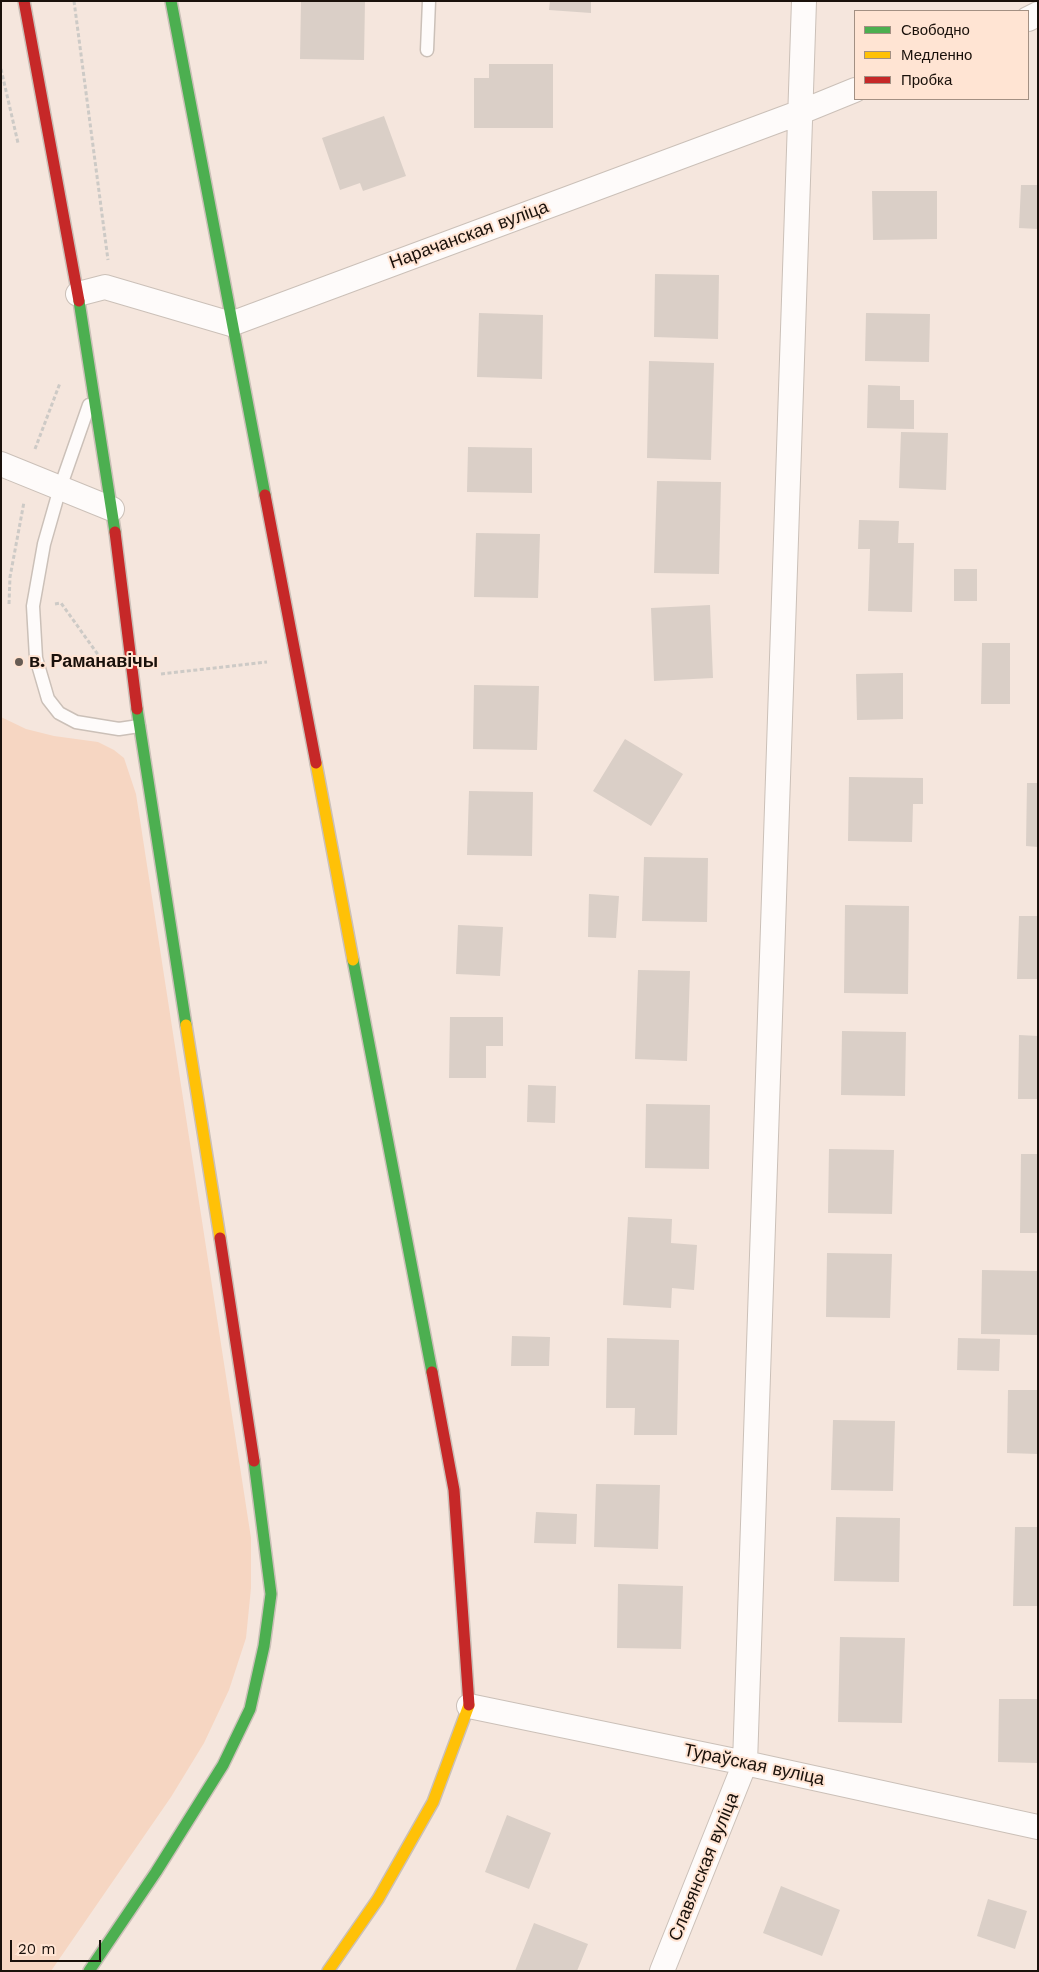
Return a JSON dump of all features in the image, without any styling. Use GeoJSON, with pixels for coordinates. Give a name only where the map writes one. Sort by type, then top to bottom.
{"type":"FeatureCollection","features":[{"type":"Feature","properties":{"kind":"street"},"geometry":{"type":"LineString","coordinates":[[24,1],[78,294],[112,509],[139,726],[252,1443],[271,1594],[264,1646],[250,1709],[223,1766],[156,1872],[89,1971]]}},
{"type":"Feature","properties":{"kind":"street"},"geometry":{"type":"LineString","coordinates":[[170,1],[454,1490],[469,1706],[433,1802],[378,1899],[328,1971]]}},
{"type":"Feature","properties":{"kind":"street","name":"Славянская вуліца"},"geometry":{"type":"LineString","coordinates":[[662,1971],[745,1763],[804,1]]}},
{"type":"Feature","properties":{"kind":"street","name":"Нарачанская вуліца"},"geometry":{"type":"LineString","coordinates":[[231,324],[801,112],[854,90]]}},
{"type":"Feature","properties":{"kind":"street"},"geometry":{"type":"LineString","coordinates":[[78,294],[105,288],[231,324]]}},
{"type":"Feature","properties":{"kind":"street"},"geometry":{"type":"LineString","coordinates":[[1,464],[112,509]]}},
{"type":"Feature","properties":{"kind":"street","name":"Тураўская вуліца"},"geometry":{"type":"LineString","coordinates":[[469,1706],[745,1763],[1038,1828]]}},
{"type":"Feature","properties":{"kind":"lane"},"geometry":{"type":"LineString","coordinates":[[426,50],[429,1]]}},
{"type":"Feature","properties":{"kind":"lane"},"geometry":{"type":"LineString","coordinates":[[93,394],[60,488],[44,544],[33,606],[36,658],[48,699],[59,713],[76,722],[85,724],[119,729],[139,726]]}},
{"type":"Feature","properties":{"kind":"path"},"geometry":{"type":"LineString","coordinates":[[74,1],[108,261]]}},
{"type":"Feature","properties":{"kind":"path"},"geometry":{"type":"LineString","coordinates":[[1,69],[20,152]]}},
{"type":"Feature","properties":{"kind":"path"},"geometry":{"type":"LineString","coordinates":[[59,376],[60,386],[33,455],[10,577],[9,609],[61,603],[105,664]]}},
{"type":"Feature","properties":{"kind":"path"},"geometry":{"type":"LineString","coordinates":[[152,675],[295,659]]}},
{"type":"Feature","properties":{"kind":"shaded area"},"geometry":{"type":"Polygon","coordinates":[[[1,717],[26,729],[54,736],[98,742],[114,750],[124,758],[136,794],[251,1538],[251,1588],[246,1638],[229,1690],[204,1743],[171,1797],[51,1971],[1,1971],[1,717]]]}},
{"type":"Feature","properties":{"kind":"building"},"geometry":{"type":"Polygon","coordinates":[[[301,1],[365,1],[364,60],[300,59],[301,1]]]}},
{"type":"Feature","properties":{"kind":"building"},"geometry":{"type":"Polygon","coordinates":[[[550,1],[591,1],[591,13],[549,10],[550,1]]]}},
{"type":"Feature","properties":{"kind":"building"},"geometry":{"type":"Polygon","coordinates":[[[489,64],[553,64],[553,128],[474,128],[474,78],[489,78],[489,64]]]}},
{"type":"Feature","properties":{"kind":"building"},"geometry":{"type":"Polygon","coordinates":[[[384,116],[406,176],[363,191],[360,183],[340,190],[322,138],[384,116]]]}},
{"type":"Feature","properties":{"kind":"building"},"geometry":{"type":"Polygon","coordinates":[[[1021,185],[1038,185],[1038,229],[1019,228],[1021,185]]]}},
{"type":"Feature","properties":{"kind":"building"},"geometry":{"type":"Polygon","coordinates":[[[872,191],[937,191],[937,239],[873,240],[872,191]]]}},
{"type":"Feature","properties":{"kind":"building"},"geometry":{"type":"Polygon","coordinates":[[[655,274],[719,275],[718,339],[654,337],[655,274]]]}},
{"type":"Feature","properties":{"kind":"building"},"geometry":{"type":"Polygon","coordinates":[[[479,313],[543,315],[542,379],[477,377],[479,313]]]}},
{"type":"Feature","properties":{"kind":"building"},"geometry":{"type":"Polygon","coordinates":[[[866,313],[930,314],[929,362],[865,361],[866,313]]]}},
{"type":"Feature","properties":{"kind":"building"},"geometry":{"type":"Polygon","coordinates":[[[649,361],[714,363],[711,460],[647,458],[649,361]]]}},
{"type":"Feature","properties":{"kind":"building"},"geometry":{"type":"Polygon","coordinates":[[[868,385],[900,386],[900,400],[914,400],[914,429],[867,428],[868,385]]]}},
{"type":"Feature","properties":{"kind":"building"},"geometry":{"type":"Polygon","coordinates":[[[901,432],[948,433],[946,490],[899,488],[901,432]]]}},
{"type":"Feature","properties":{"kind":"building"},"geometry":{"type":"Polygon","coordinates":[[[468,447],[532,448],[532,493],[467,492],[468,447]]]}},
{"type":"Feature","properties":{"kind":"building"},"geometry":{"type":"Polygon","coordinates":[[[657,481],[721,482],[719,574],[654,573],[657,481]]]}},
{"type":"Feature","properties":{"kind":"building"},"geometry":{"type":"Polygon","coordinates":[[[859,520],[899,521],[898,543],[914,543],[912,612],[868,611],[870,549],[858,549],[859,520]]]}},
{"type":"Feature","properties":{"kind":"building"},"geometry":{"type":"Polygon","coordinates":[[[476,533],[540,534],[538,598],[474,597],[476,533]]]}},
{"type":"Feature","properties":{"kind":"building"},"geometry":{"type":"Polygon","coordinates":[[[954,569],[977,569],[977,601],[954,601],[954,569]]]}},
{"type":"Feature","properties":{"kind":"building"},"geometry":{"type":"Polygon","coordinates":[[[710,605],[713,678],[654,681],[651,608],[710,605]]]}},
{"type":"Feature","properties":{"kind":"building"},"geometry":{"type":"Polygon","coordinates":[[[982,643],[1010,643],[1010,704],[981,704],[982,643]]]}},
{"type":"Feature","properties":{"kind":"building"},"geometry":{"type":"Polygon","coordinates":[[[903,673],[903,719],[857,720],[856,674],[903,673]]]}},
{"type":"Feature","properties":{"kind":"building"},"geometry":{"type":"Polygon","coordinates":[[[474,685],[539,686],[537,750],[473,749],[474,685]]]}},
{"type":"Feature","properties":{"kind":"building"},"geometry":{"type":"Polygon","coordinates":[[[625,739],[683,774],[651,826],[593,791],[625,739]]]}},
{"type":"Feature","properties":{"kind":"building"},"geometry":{"type":"Polygon","coordinates":[[[849,777],[923,778],[923,804],[913,804],[912,842],[848,841],[849,777]]]}},
{"type":"Feature","properties":{"kind":"building"},"geometry":{"type":"Polygon","coordinates":[[[1027,783],[1038,783],[1038,847],[1026,846],[1027,783]]]}},
{"type":"Feature","properties":{"kind":"building"},"geometry":{"type":"Polygon","coordinates":[[[469,791],[533,792],[532,856],[467,855],[469,791]]]}},
{"type":"Feature","properties":{"kind":"building"},"geometry":{"type":"Polygon","coordinates":[[[644,857],[708,858],[707,922],[642,921],[644,857]]]}},
{"type":"Feature","properties":{"kind":"building"},"geometry":{"type":"Polygon","coordinates":[[[589,894],[619,896],[616,938],[588,937],[589,894]]]}},
{"type":"Feature","properties":{"kind":"building"},"geometry":{"type":"Polygon","coordinates":[[[845,905],[909,906],[908,994],[844,993],[845,905]]]}},
{"type":"Feature","properties":{"kind":"building"},"geometry":{"type":"Polygon","coordinates":[[[1019,916],[1038,916],[1038,979],[1017,979],[1019,916]]]}},
{"type":"Feature","properties":{"kind":"building"},"geometry":{"type":"Polygon","coordinates":[[[458,925],[503,927],[500,976],[456,974],[458,925]]]}},
{"type":"Feature","properties":{"kind":"building"},"geometry":{"type":"Polygon","coordinates":[[[638,970],[690,971],[687,1061],[635,1059],[638,970]]]}},
{"type":"Feature","properties":{"kind":"building"},"geometry":{"type":"Polygon","coordinates":[[[450,1017],[503,1017],[503,1046],[486,1046],[486,1078],[449,1078],[450,1017]]]}},
{"type":"Feature","properties":{"kind":"building"},"geometry":{"type":"Polygon","coordinates":[[[842,1031],[906,1032],[905,1096],[841,1095],[842,1031]]]}},
{"type":"Feature","properties":{"kind":"building"},"geometry":{"type":"Polygon","coordinates":[[[1019,1035],[1038,1036],[1038,1099],[1018,1099],[1019,1035]]]}},
{"type":"Feature","properties":{"kind":"building"},"geometry":{"type":"Polygon","coordinates":[[[528,1085],[556,1086],[555,1123],[527,1122],[528,1085]]]}},
{"type":"Feature","properties":{"kind":"building"},"geometry":{"type":"Polygon","coordinates":[[[646,1104],[710,1105],[709,1169],[645,1168],[646,1104]]]}},
{"type":"Feature","properties":{"kind":"building"},"geometry":{"type":"Polygon","coordinates":[[[829,1149],[894,1150],[892,1214],[828,1213],[829,1149]]]}},
{"type":"Feature","properties":{"kind":"building"},"geometry":{"type":"Polygon","coordinates":[[[1021,1154],[1038,1154],[1038,1233],[1020,1233],[1021,1154]]]}},
{"type":"Feature","properties":{"kind":"building"},"geometry":{"type":"Polygon","coordinates":[[[628,1217],[672,1219],[671,1243],[697,1245],[694,1290],[672,1288],[671,1308],[623,1305],[628,1217]]]}},
{"type":"Feature","properties":{"kind":"building"},"geometry":{"type":"Polygon","coordinates":[[[827,1253],[892,1254],[890,1318],[826,1317],[827,1253]]]}},
{"type":"Feature","properties":{"kind":"building"},"geometry":{"type":"Polygon","coordinates":[[[982,1270],[1038,1271],[1038,1335],[981,1334],[982,1270]]]}},
{"type":"Feature","properties":{"kind":"building"},"geometry":{"type":"Polygon","coordinates":[[[512,1336],[550,1337],[549,1366],[511,1366],[512,1336]]]}},
{"type":"Feature","properties":{"kind":"building"},"geometry":{"type":"Polygon","coordinates":[[[607,1338],[679,1340],[677,1435],[634,1435],[635,1408],[606,1408],[607,1338]]]}},
{"type":"Feature","properties":{"kind":"building"},"geometry":{"type":"Polygon","coordinates":[[[958,1338],[1000,1339],[999,1371],[957,1370],[958,1338]]]}},
{"type":"Feature","properties":{"kind":"building"},"geometry":{"type":"Polygon","coordinates":[[[1008,1390],[1038,1390],[1038,1454],[1007,1453],[1008,1390]]]}},
{"type":"Feature","properties":{"kind":"building"},"geometry":{"type":"Polygon","coordinates":[[[833,1420],[895,1421],[893,1491],[831,1490],[833,1420]]]}},
{"type":"Feature","properties":{"kind":"building"},"geometry":{"type":"Polygon","coordinates":[[[596,1484],[660,1485],[658,1549],[594,1547],[596,1484]]]}},
{"type":"Feature","properties":{"kind":"building"},"geometry":{"type":"Polygon","coordinates":[[[536,1512],[577,1514],[576,1544],[534,1543],[536,1512]]]}},
{"type":"Feature","properties":{"kind":"building"},"geometry":{"type":"Polygon","coordinates":[[[836,1517],[900,1518],[899,1582],[834,1581],[836,1517]]]}},
{"type":"Feature","properties":{"kind":"building"},"geometry":{"type":"Polygon","coordinates":[[[1015,1527],[1038,1527],[1038,1606],[1013,1606],[1015,1527]]]}},
{"type":"Feature","properties":{"kind":"building"},"geometry":{"type":"Polygon","coordinates":[[[618,1584],[683,1586],[681,1649],[617,1648],[618,1584]]]}},
{"type":"Feature","properties":{"kind":"building"},"geometry":{"type":"Polygon","coordinates":[[[840,1637],[905,1638],[902,1723],[838,1722],[840,1637]]]}},
{"type":"Feature","properties":{"kind":"building"},"geometry":{"type":"Polygon","coordinates":[[[999,1699],[1038,1699],[1038,1763],[998,1762],[999,1699]]]}},
{"type":"Feature","properties":{"kind":"building"},"geometry":{"type":"Polygon","coordinates":[[[507,1815],[551,1833],[529,1889],[485,1872],[507,1815]]]}},
{"type":"Feature","properties":{"kind":"building"},"geometry":{"type":"Polygon","coordinates":[[[781,1886],[840,1910],[822,1956],[763,1933],[781,1886]]]}},
{"type":"Feature","properties":{"kind":"building"},"geometry":{"type":"Polygon","coordinates":[[[988,1899],[1027,1911],[1015,1949],[977,1936],[988,1899]]]}},
{"type":"Feature","properties":{"kind":"building"},"geometry":{"type":"Polygon","coordinates":[[[534,1923],[588,1944],[577,1971],[515,1971],[534,1923]]]}},
{"type":"Feature","properties":{"kind":"traffic: fast"},"geometry":{"type":"LineString","coordinates":[[171,1],[265,495]]}},
{"type":"Feature","properties":{"kind":"traffic: fast"},"geometry":{"type":"LineString","coordinates":[[79,301],[115,532]]}},
{"type":"Feature","properties":{"kind":"traffic: fast"},"geometry":{"type":"LineString","coordinates":[[137,709],[186,1025]]}},
{"type":"Feature","properties":{"kind":"traffic: fast"},"geometry":{"type":"LineString","coordinates":[[353,960],[432,1372]]}},
{"type":"Feature","properties":{"kind":"traffic: fast"},"geometry":{"type":"LineString","coordinates":[[89,1971],[156,1872],[223,1765],[250,1709],[264,1646],[271,1594],[254,1461]]}},
{"type":"Feature","properties":{"kind":"traffic: slow"},"geometry":{"type":"LineString","coordinates":[[316,763],[353,960]]}},
{"type":"Feature","properties":{"kind":"traffic: slow"},"geometry":{"type":"LineString","coordinates":[[186,1025],[220,1238]]}},
{"type":"Feature","properties":{"kind":"traffic: slow"},"geometry":{"type":"LineString","coordinates":[[328,1971],[378,1899],[433,1802],[469,1705]]}},
{"type":"Feature","properties":{"kind":"traffic: jam"},"geometry":{"type":"LineString","coordinates":[[24,1],[79,301]]}},
{"type":"Feature","properties":{"kind":"traffic: jam"},"geometry":{"type":"LineString","coordinates":[[265,495],[316,763]]}},
{"type":"Feature","properties":{"kind":"traffic: jam"},"geometry":{"type":"LineString","coordinates":[[115,532],[137,709]]}},
{"type":"Feature","properties":{"kind":"traffic: jam"},"geometry":{"type":"LineString","coordinates":[[220,1238],[254,1461]]}},
{"type":"Feature","properties":{"kind":"traffic: jam"},"geometry":{"type":"LineString","coordinates":[[432,1372],[454,1490],[469,1705]]}},
{"type":"Feature","properties":{"kind":"place","name":"в. Раманавічы"},"geometry":{"type":"Point","coordinates":[19,662]}}]}
